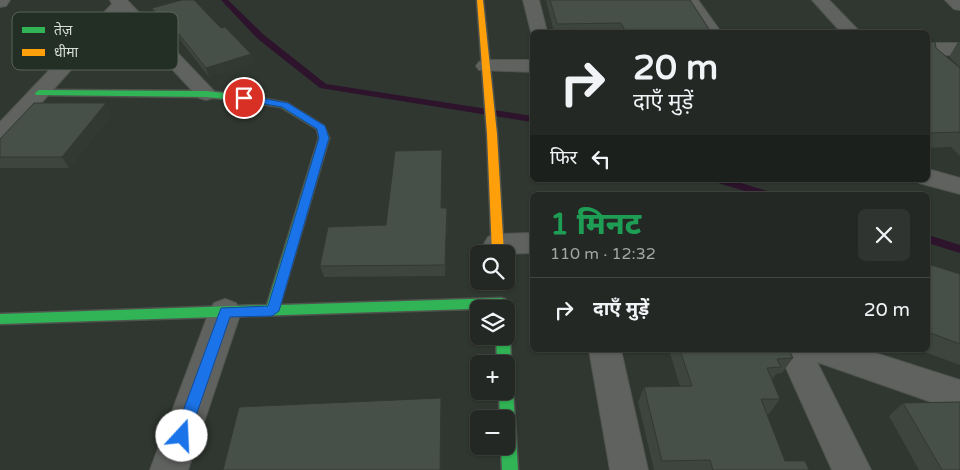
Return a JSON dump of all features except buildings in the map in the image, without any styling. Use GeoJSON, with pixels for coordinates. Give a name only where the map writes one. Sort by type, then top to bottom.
{"type":"FeatureCollection","features":[{"type":"Feature","properties":{"kind":"street"},"geometry":{"type":"LineString","coordinates":[[480,0],[491,121],[498,245]]}},
{"type":"Feature","properties":{"kind":"street"},"geometry":{"type":"LineString","coordinates":[[532,0],[538,30]]}},
{"type":"Feature","properties":{"kind":"street"},"geometry":{"type":"LineString","coordinates":[[689,0],[711,30]]}},
{"type":"Feature","properties":{"kind":"street"},"geometry":{"type":"LineString","coordinates":[[820,0],[849,30]]}},
{"type":"Feature","properties":{"kind":"street"},"geometry":{"type":"LineString","coordinates":[[953,0],[960,5]]}},
{"type":"Feature","properties":{"kind":"street"},"geometry":{"type":"LineString","coordinates":[[111,12],[120,2],[129,12]]}},
{"type":"Feature","properties":{"kind":"street"},"geometry":{"type":"LineString","coordinates":[[930,50],[960,49]]}},
{"type":"Feature","properties":{"kind":"street"},"geometry":{"type":"LineString","coordinates":[[930,52],[947,68]]}},
{"type":"Feature","properties":{"kind":"street"},"geometry":{"type":"LineString","coordinates":[[178,64],[206,94]]}},
{"type":"Feature","properties":{"kind":"street"},"geometry":{"type":"LineString","coordinates":[[486,66],[530,66]]}},
{"type":"Feature","properties":{"kind":"street"},"geometry":{"type":"LineString","coordinates":[[0,135],[59,70]]}},
{"type":"Feature","properties":{"kind":"street"},"geometry":{"type":"LineString","coordinates":[[39,93],[206,94],[284,105],[322,128],[324,138],[272,311]]}},
{"type":"Feature","properties":{"kind":"street"},"geometry":{"type":"LineString","coordinates":[[930,178],[960,186]]}},
{"type":"Feature","properties":{"kind":"street"},"geometry":{"type":"LineString","coordinates":[[515,246],[530,244]]}},
{"type":"Feature","properties":{"kind":"street"},"geometry":{"type":"LineString","coordinates":[[0,319],[470,307]]}},
{"type":"Feature","properties":{"kind":"street"},"geometry":{"type":"LineString","coordinates":[[169,470],[225,312]]}},
{"type":"Feature","properties":{"kind":"street"},"geometry":{"type":"LineString","coordinates":[[605,352],[629,470]]}},
{"type":"Feature","properties":{"kind":"street"},"geometry":{"type":"LineString","coordinates":[[795,352],[852,470]]}},
{"type":"Feature","properties":{"kind":"street"},"geometry":{"type":"LineString","coordinates":[[829,352],[960,396]]}},
{"type":"Feature","properties":{"kind":"street"},"geometry":{"type":"LineString","coordinates":[[506,400],[510,470]]}},
{"type":"Feature","properties":{"kind":"waterway"},"geometry":{"type":"LineString","coordinates":[[224,0],[261,37],[323,86],[530,119]]}},
{"type":"Feature","properties":{"kind":"waterway"},"geometry":{"type":"LineString","coordinates":[[726,182],[760,192]]}},
{"type":"Feature","properties":{"kind":"waterway"},"geometry":{"type":"LineString","coordinates":[[930,240],[960,249]]}},
{"type":"Feature","properties":{"kind":"traffic: fast"},"geometry":{"type":"LineString","coordinates":[[39,93],[206,94],[244,98],[284,105],[321,128],[324,138],[272,311]]}},
{"type":"Feature","properties":{"kind":"traffic: fast"},"geometry":{"type":"LineString","coordinates":[[0,319],[470,304]]}},
{"type":"Feature","properties":{"kind":"traffic: fast"},"geometry":{"type":"LineString","coordinates":[[503,345],[504,355]]}},
{"type":"Feature","properties":{"kind":"traffic: fast"},"geometry":{"type":"LineString","coordinates":[[506,400],[510,470]]}},
{"type":"Feature","properties":{"kind":"traffic: slow"},"geometry":{"type":"LineString","coordinates":[[480,0],[492,134],[498,245]]}},
{"type":"Feature","properties":{"kind":"route"},"geometry":{"type":"LineString","coordinates":[[182,436],[213,352],[225,312],[272,311],[324,138],[322,128],[309,118],[284,105],[244,98]]}}]}
